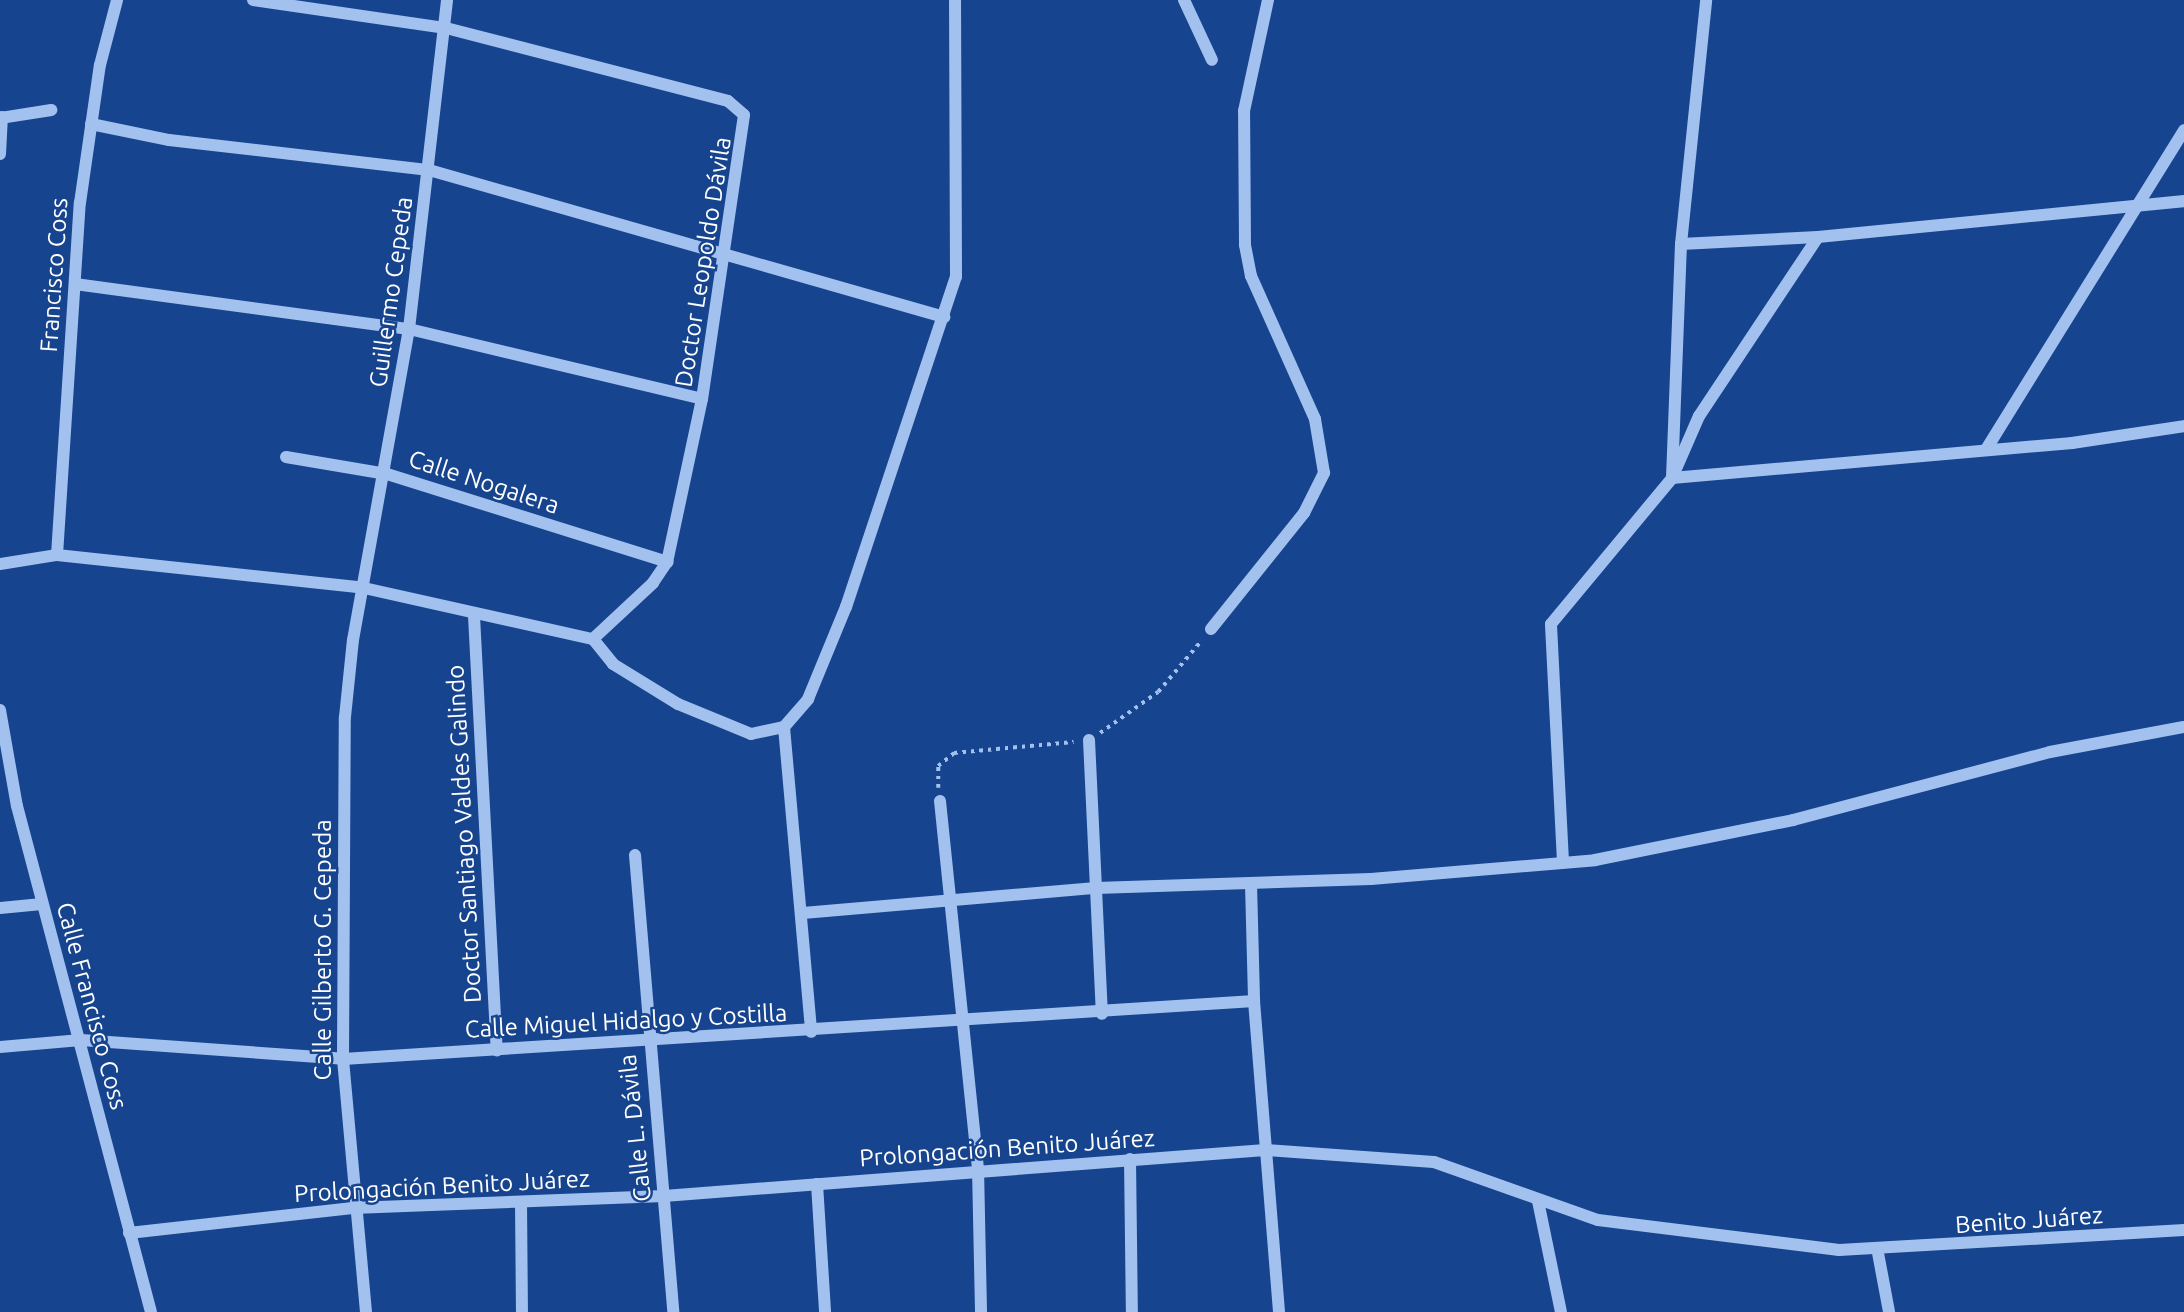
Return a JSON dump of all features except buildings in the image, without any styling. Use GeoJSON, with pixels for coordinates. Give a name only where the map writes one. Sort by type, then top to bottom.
{"type":"FeatureCollection","features":[{"type":"Feature","properties":{"kind":"street","name":"Francisco Coss"},"geometry":{"type":"LineString","coordinates":[[57,555],[75,284],[91,124],[117,0]]}},
{"type":"Feature","properties":{"kind":"street","name":"Doctor Leopoldo Dávila"},"geometry":{"type":"LineString","coordinates":[[253,0],[446,28],[728,102],[740,110],[746,132],[702,399],[667,562],[653,583],[593,639]]}},
{"type":"Feature","properties":{"kind":"street","name":"Guillermo Cepeda"},"geometry":{"type":"LineString","coordinates":[[364,588],[387,474],[409,329],[446,28],[447,0]]}},
{"type":"Feature","properties":{"kind":"street"},"geometry":{"type":"LineString","coordinates":[[0,564],[57,555],[364,588],[474,616],[593,639],[612,664],[678,704],[751,734],[784,727],[807,699],[846,607],[944,317],[959,251],[955,0]]}},
{"type":"Feature","properties":{"kind":"street"},"geometry":{"type":"LineString","coordinates":[[1185,0],[1212,60]]}},
{"type":"Feature","properties":{"kind":"street"},"geometry":{"type":"LineString","coordinates":[[1211,629],[1304,513],[1324,473],[1315,419],[1251,276],[1245,246],[1244,111],[1268,0]]}},
{"type":"Feature","properties":{"kind":"street"},"geometry":{"type":"LineString","coordinates":[[1672,478],[1681,244],[1706,0]]}},
{"type":"Feature","properties":{"kind":"street"},"geometry":{"type":"LineString","coordinates":[[0,153],[1,118],[51,110]]}},
{"type":"Feature","properties":{"kind":"street"},"geometry":{"type":"LineString","coordinates":[[91,124],[169,140],[429,170],[944,317]]}},
{"type":"Feature","properties":{"kind":"street"},"geometry":{"type":"LineString","coordinates":[[1987,448],[2184,130]]}},
{"type":"Feature","properties":{"kind":"street"},"geometry":{"type":"LineString","coordinates":[[1681,244],[1818,237],[2184,201]]}},
{"type":"Feature","properties":{"kind":"street"},"geometry":{"type":"LineString","coordinates":[[1563,862],[1551,624],[1672,478],[1699,416],[1818,237]]}},
{"type":"Feature","properties":{"kind":"street"},"geometry":{"type":"LineString","coordinates":[[75,284],[409,329],[702,399]]}},
{"type":"Feature","properties":{"kind":"street"},"geometry":{"type":"LineString","coordinates":[[1672,478],[2184,426]]}},
{"type":"Feature","properties":{"kind":"street","name":"Calle Nogalera"},"geometry":{"type":"LineString","coordinates":[[286,457],[387,474],[667,562]]}},
{"type":"Feature","properties":{"kind":"street","name":"Calle Gilberto G. Cepeda"},"geometry":{"type":"LineString","coordinates":[[364,588],[345,716],[343,1059],[353,1208],[366,1312]]}},
{"type":"Feature","properties":{"kind":"street","name":"Doctor Santiago Valdes Galindo"},"geometry":{"type":"LineString","coordinates":[[474,616],[497,1050]]}},
{"type":"Feature","properties":{"kind":"street","name":"Calle Francisco Coss"},"geometry":{"type":"LineString","coordinates":[[0,710],[42,904],[81,1040],[150,1312]]}},
{"type":"Feature","properties":{"kind":"street"},"geometry":{"type":"LineString","coordinates":[[784,727],[803,913],[811,1031]]}},
{"type":"Feature","properties":{"kind":"street"},"geometry":{"type":"LineString","coordinates":[[803,913],[953,903],[1096,888],[1251,884],[1563,862],[1793,820],[2050,752],[2184,727]]}},
{"type":"Feature","properties":{"kind":"street"},"geometry":{"type":"LineString","coordinates":[[1089,740],[1102,1014]]}},
{"type":"Feature","properties":{"kind":"street"},"geometry":{"type":"LineString","coordinates":[[940,801],[953,903],[960,1023],[978,1168],[981,1312]]}},
{"type":"Feature","properties":{"kind":"street","name":"Calle L. Dávila"},"geometry":{"type":"LineString","coordinates":[[635,855],[647,1041],[664,1196],[673,1312]]}},
{"type":"Feature","properties":{"kind":"street"},"geometry":{"type":"LineString","coordinates":[[1251,884],[1254,1001],[1279,1312]]}},
{"type":"Feature","properties":{"kind":"street"},"geometry":{"type":"LineString","coordinates":[[0,908],[42,904]]}},
{"type":"Feature","properties":{"kind":"street","name":"Calle Miguel Hidalgo y Costilla"},"geometry":{"type":"LineString","coordinates":[[0,1047],[81,1040],[343,1059],[1102,1014],[1254,1001]]}},
{"type":"Feature","properties":{"kind":"street","name":"Prolongación Benito Juárez"},"geometry":{"type":"LineString","coordinates":[[129,1233],[353,1208],[664,1196],[978,1168],[1265,1150],[1434,1162],[1598,1220],[1878,1252]]}},
{"type":"Feature","properties":{"kind":"street"},"geometry":{"type":"LineString","coordinates":[[1130,1159],[1132,1312]]}},
{"type":"Feature","properties":{"kind":"street"},"geometry":{"type":"LineString","coordinates":[[817,1184],[825,1312]]}},
{"type":"Feature","properties":{"kind":"street"},"geometry":{"type":"LineString","coordinates":[[1538,1200],[1561,1312]]}},
{"type":"Feature","properties":{"kind":"street"},"geometry":{"type":"LineString","coordinates":[[522,1202],[522,1312]]}},
{"type":"Feature","properties":{"kind":"street","name":"Benito Juárez"},"geometry":{"type":"LineString","coordinates":[[1878,1252],[2184,1230]]}},
{"type":"Feature","properties":{"kind":"street"},"geometry":{"type":"LineString","coordinates":[[1878,1252],[1889,1312]]}},
{"type":"Feature","properties":{"kind":"path"},"geometry":{"type":"LineString","coordinates":[[940,801],[938,766],[954,753],[1089,740],[1158,692],[1211,629]]}}]}
